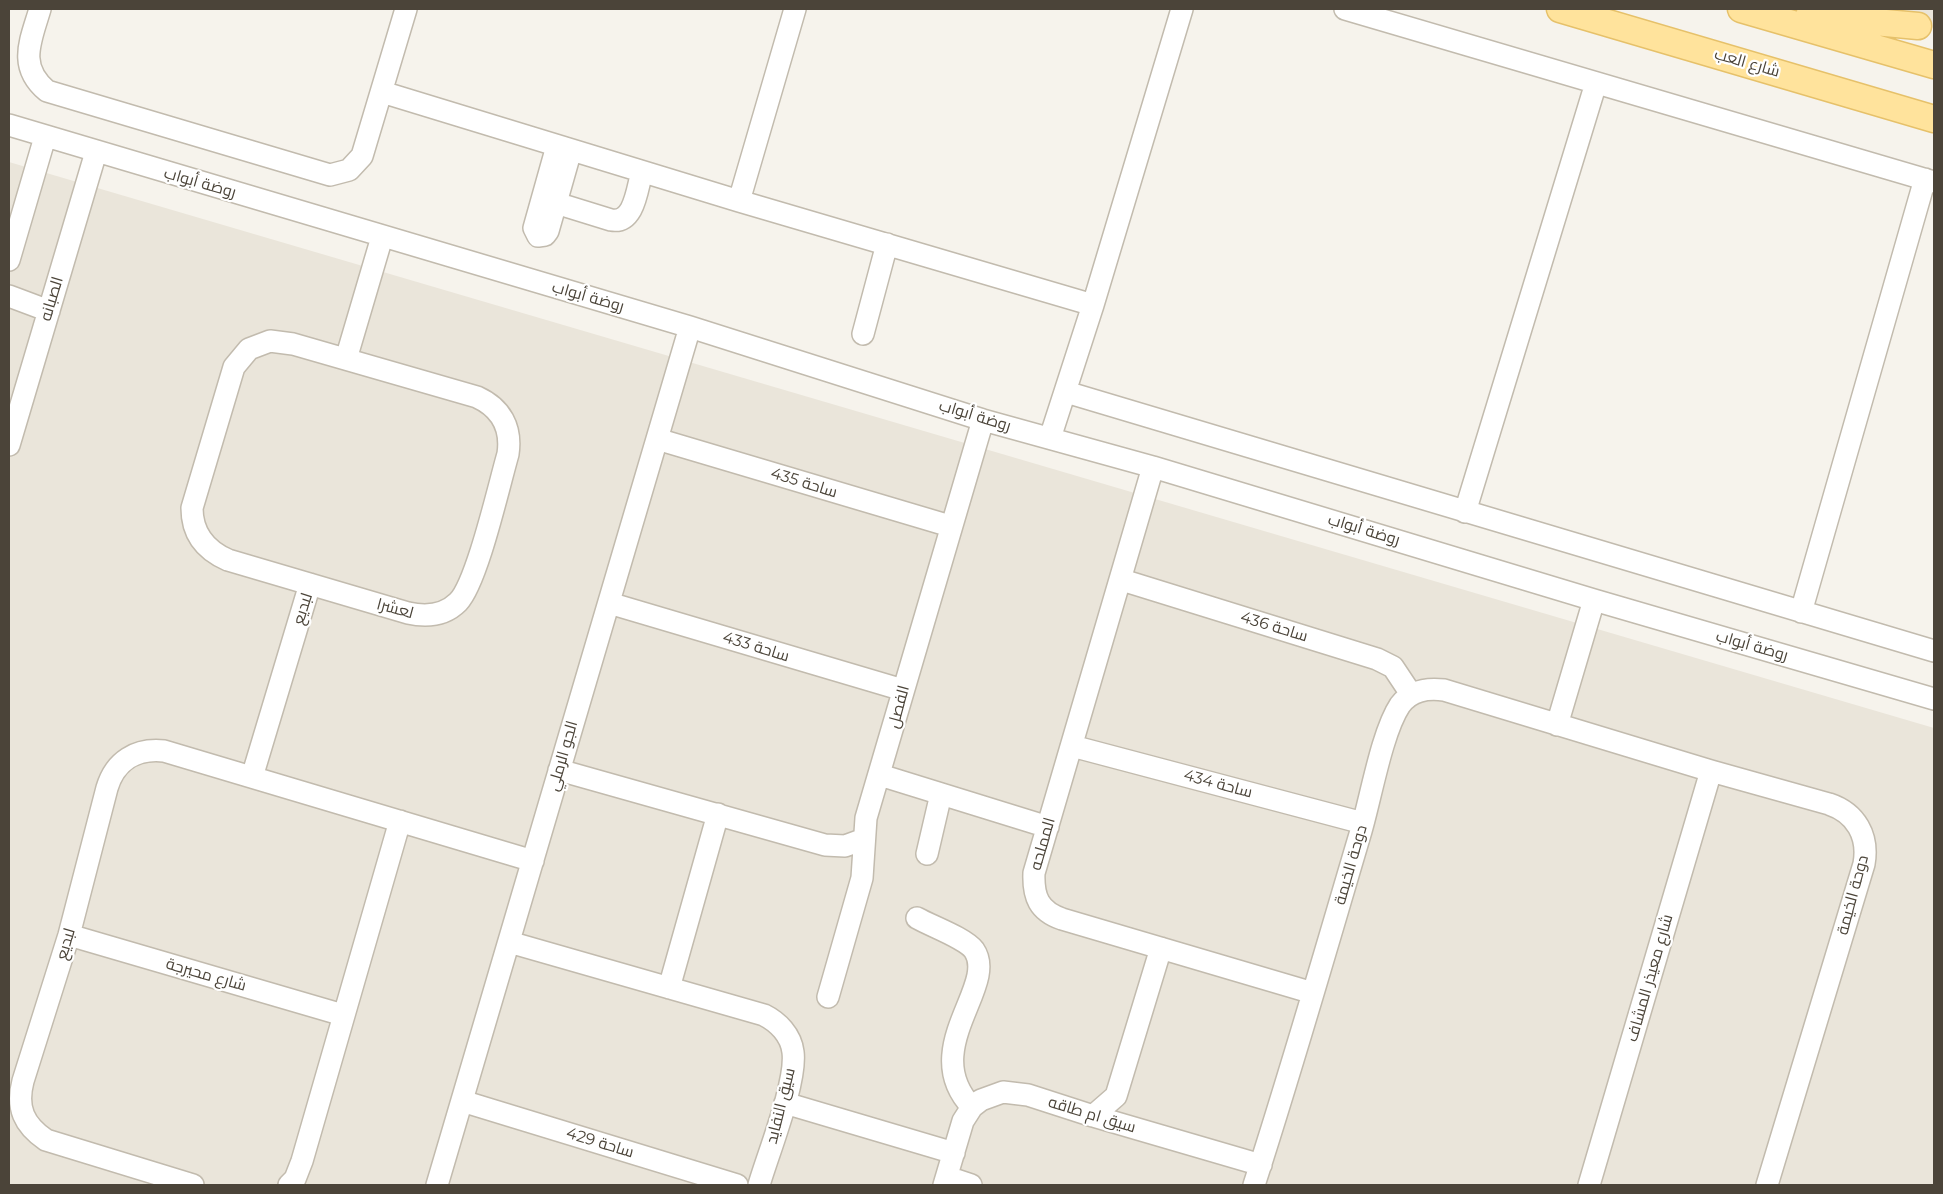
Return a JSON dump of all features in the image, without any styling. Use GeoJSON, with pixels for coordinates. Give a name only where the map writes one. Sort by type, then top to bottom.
{"type":"FeatureCollection","features":[{"type":"Feature","properties":{"kind":"main road","name":"شارع العب"},"geometry":{"type":"LineString","coordinates":[[1560,9],[1934,119]]}},
{"type":"Feature","properties":{"kind":"main road"},"geometry":{"type":"LineString","coordinates":[[1745,10],[1926,28]]}},
{"type":"Feature","properties":{"kind":"main road"},"geometry":{"type":"LineString","coordinates":[[1745,10],[1934,65]]}},
{"type":"Feature","properties":{"kind":"street"},"geometry":{"type":"LineString","coordinates":[[40,9],[30,44],[28,60],[32,75],[47,91],[321,174],[340,174],[357,164],[366,147],[406,9]]}},
{"type":"Feature","properties":{"kind":"street"},"geometry":{"type":"LineString","coordinates":[[739,201],[796,9]]}},
{"type":"Feature","properties":{"kind":"street"},"geometry":{"type":"LineString","coordinates":[[1050,438],[1066,392],[1182,9]]}},
{"type":"Feature","properties":{"kind":"street"},"geometry":{"type":"LineString","coordinates":[[1345,9],[1930,180],[1801,612]]}},
{"type":"Feature","properties":{"kind":"street"},"geometry":{"type":"LineString","coordinates":[[1869,9],[1926,28]]}},
{"type":"Feature","properties":{"kind":"street"},"geometry":{"type":"LineString","coordinates":[[1465,512],[1596,83]]}},
{"type":"Feature","properties":{"kind":"street"},"geometry":{"type":"LineString","coordinates":[[382,92],[739,201],[1093,304]]}},
{"type":"Feature","properties":{"kind":"street","name":"روضة أبواب"},"geometry":{"type":"LineString","coordinates":[[12,128],[690,327],[983,420],[1153,466],[1594,600],[1934,699]]}},
{"type":"Feature","properties":{"kind":"street"},"geometry":{"type":"LineString","coordinates":[[9,260],[45,137]]}},
{"type":"Feature","properties":{"kind":"street"},"geometry":{"type":"LineString","coordinates":[[564,148],[556,203],[548,231],[545,235],[538,236],[534,228],[564,148]]}},
{"type":"Feature","properties":{"kind":"street","name":"الصبانه"},"geometry":{"type":"LineString","coordinates":[[9,445],[96,152]]}},
{"type":"Feature","properties":{"kind":"street"},"geometry":{"type":"LineString","coordinates":[[556,203],[611,220],[624,219],[631,209],[642,172]]}},
{"type":"Feature","properties":{"kind":"street"},"geometry":{"type":"LineString","coordinates":[[346,359],[382,237]]}},
{"type":"Feature","properties":{"kind":"street"},"geometry":{"type":"LineString","coordinates":[[863,334],[888,244]]}},
{"type":"Feature","properties":{"kind":"street"},"geometry":{"type":"LineString","coordinates":[[9,296],[49,311]]}},
{"type":"Feature","properties":{"kind":"street","name":"الجو الرملي"},"geometry":{"type":"LineString","coordinates":[[437,1185],[690,327]]}},
{"type":"Feature","properties":{"kind":"street","name":"لعشرا"},"geometry":{"type":"LineString","coordinates":[[281,341],[346,359],[477,397],[488,402],[504,419],[508,430],[509,448],[471,581],[465,593],[452,607],[434,615],[421,616],[218,556],[201,540],[195,530],[192,508],[234,367],[240,357],[259,344],[281,341]]}},
{"type":"Feature","properties":{"kind":"street"},"geometry":{"type":"LineString","coordinates":[[1066,392],[1934,651]]}},
{"type":"Feature","properties":{"kind":"street","name":"الفصل"},"geometry":{"type":"LineString","coordinates":[[828,998],[862,878],[866,818],[880,775],[950,526],[983,420]]}},
{"type":"Feature","properties":{"kind":"street","name":"ساحة 435"},"geometry":{"type":"LineString","coordinates":[[657,439],[950,526]]}},
{"type":"Feature","properties":{"kind":"street","name":"المملحه"},"geometry":{"type":"LineString","coordinates":[[1153,466],[1122,580],[1034,874],[1036,899],[1041,906],[1054,916],[1313,993]]}},
{"type":"Feature","properties":{"kind":"street","name":"ساحة 436"},"geometry":{"type":"LineString","coordinates":[[1122,580],[1377,659],[1393,667],[1412,694]]}},
{"type":"Feature","properties":{"kind":"street","name":"لبديع"},"geometry":{"type":"LineString","coordinates":[[252,777],[310,584]]}},
{"type":"Feature","properties":{"kind":"street"},"geometry":{"type":"LineString","coordinates":[[1557,725],[1594,600]]}},
{"type":"Feature","properties":{"kind":"street","name":"ساحة 433"},"geometry":{"type":"LineString","coordinates":[[609,603],[903,690]]}},
{"type":"Feature","properties":{"kind":"street","name":"دوحة الخيمة"},"geometry":{"type":"LineString","coordinates":[[1254,1185],[1313,993],[1390,724],[1402,703],[1412,694],[1429,688],[1444,690],[1837,807],[1856,823],[1865,847],[1861,873],[1767,1185]]}},
{"type":"Feature","properties":{"kind":"street","name":"ساحة 434"},"geometry":{"type":"LineString","coordinates":[[1072,746],[1363,823]]}},
{"type":"Feature","properties":{"kind":"street","name":"لبديع"},"geometry":{"type":"LineString","coordinates":[[193,1185],[154,1180],[46,1140],[33,1131],[24,1120],[20,1093],[69,935],[110,779],[126,758],[144,751],[164,751],[533,861]]}},
{"type":"Feature","properties":{"kind":"street"},"geometry":{"type":"LineString","coordinates":[[559,770],[825,845],[845,846],[864,839]]}},
{"type":"Feature","properties":{"kind":"street","name":"شارع معيذر المشاف"},"geometry":{"type":"LineString","coordinates":[[1589,1185],[1711,771]]}},
{"type":"Feature","properties":{"kind":"street"},"geometry":{"type":"LineString","coordinates":[[880,775],[1048,827]]}},
{"type":"Feature","properties":{"kind":"street"},"geometry":{"type":"LineString","coordinates":[[926,854],[941,794]]}},
{"type":"Feature","properties":{"kind":"street"},"geometry":{"type":"LineString","coordinates":[[669,988],[718,814]]}},
{"type":"Feature","properties":{"kind":"street"},"geometry":{"type":"LineString","coordinates":[[289,1185],[295,1179],[302,1160],[400,821]]}},
{"type":"Feature","properties":{"kind":"street"},"geometry":{"type":"LineString","coordinates":[[917,918],[967,944],[978,957],[978,974],[952,1060],[956,1087],[972,1107],[963,1121],[945,1181],[971,1185]]}},
{"type":"Feature","properties":{"kind":"street","name":"شارع محيرجة"},"geometry":{"type":"LineString","coordinates":[[69,935],[343,1015]]}},
{"type":"Feature","properties":{"kind":"street","name":"سيق النفايد"},"geometry":{"type":"LineString","coordinates":[[509,942],[764,1015],[778,1024],[789,1040],[793,1053],[792,1069],[785,1103],[758,1185]]}},
{"type":"Feature","properties":{"kind":"street"},"geometry":{"type":"LineString","coordinates":[[1093,1116],[1116,1096],[1161,948]]}},
{"type":"Feature","properties":{"kind":"street","name":"سيق ام طاقه"},"geometry":{"type":"LineString","coordinates":[[972,1107],[992,1095],[1017,1092],[1128,1127],[1261,1165]]}},
{"type":"Feature","properties":{"kind":"street"},"geometry":{"type":"LineString","coordinates":[[1116,1096],[1128,1127]]}},
{"type":"Feature","properties":{"kind":"street","name":"ساحة 429"},"geometry":{"type":"LineString","coordinates":[[462,1101],[737,1185]]}},
{"type":"Feature","properties":{"kind":"street"},"geometry":{"type":"LineString","coordinates":[[785,1103],[954,1153]]}},
{"type":"Feature","properties":{"kind":"shaded area"},"geometry":{"type":"Polygon","coordinates":[[[1868,9],[1934,9],[1934,28],[1868,9]]]}},
{"type":"Feature","properties":{"kind":"shaded area"},"geometry":{"type":"Polygon","coordinates":[[[9,162],[1934,728],[1934,1185],[9,1185],[9,162]]]}}]}
